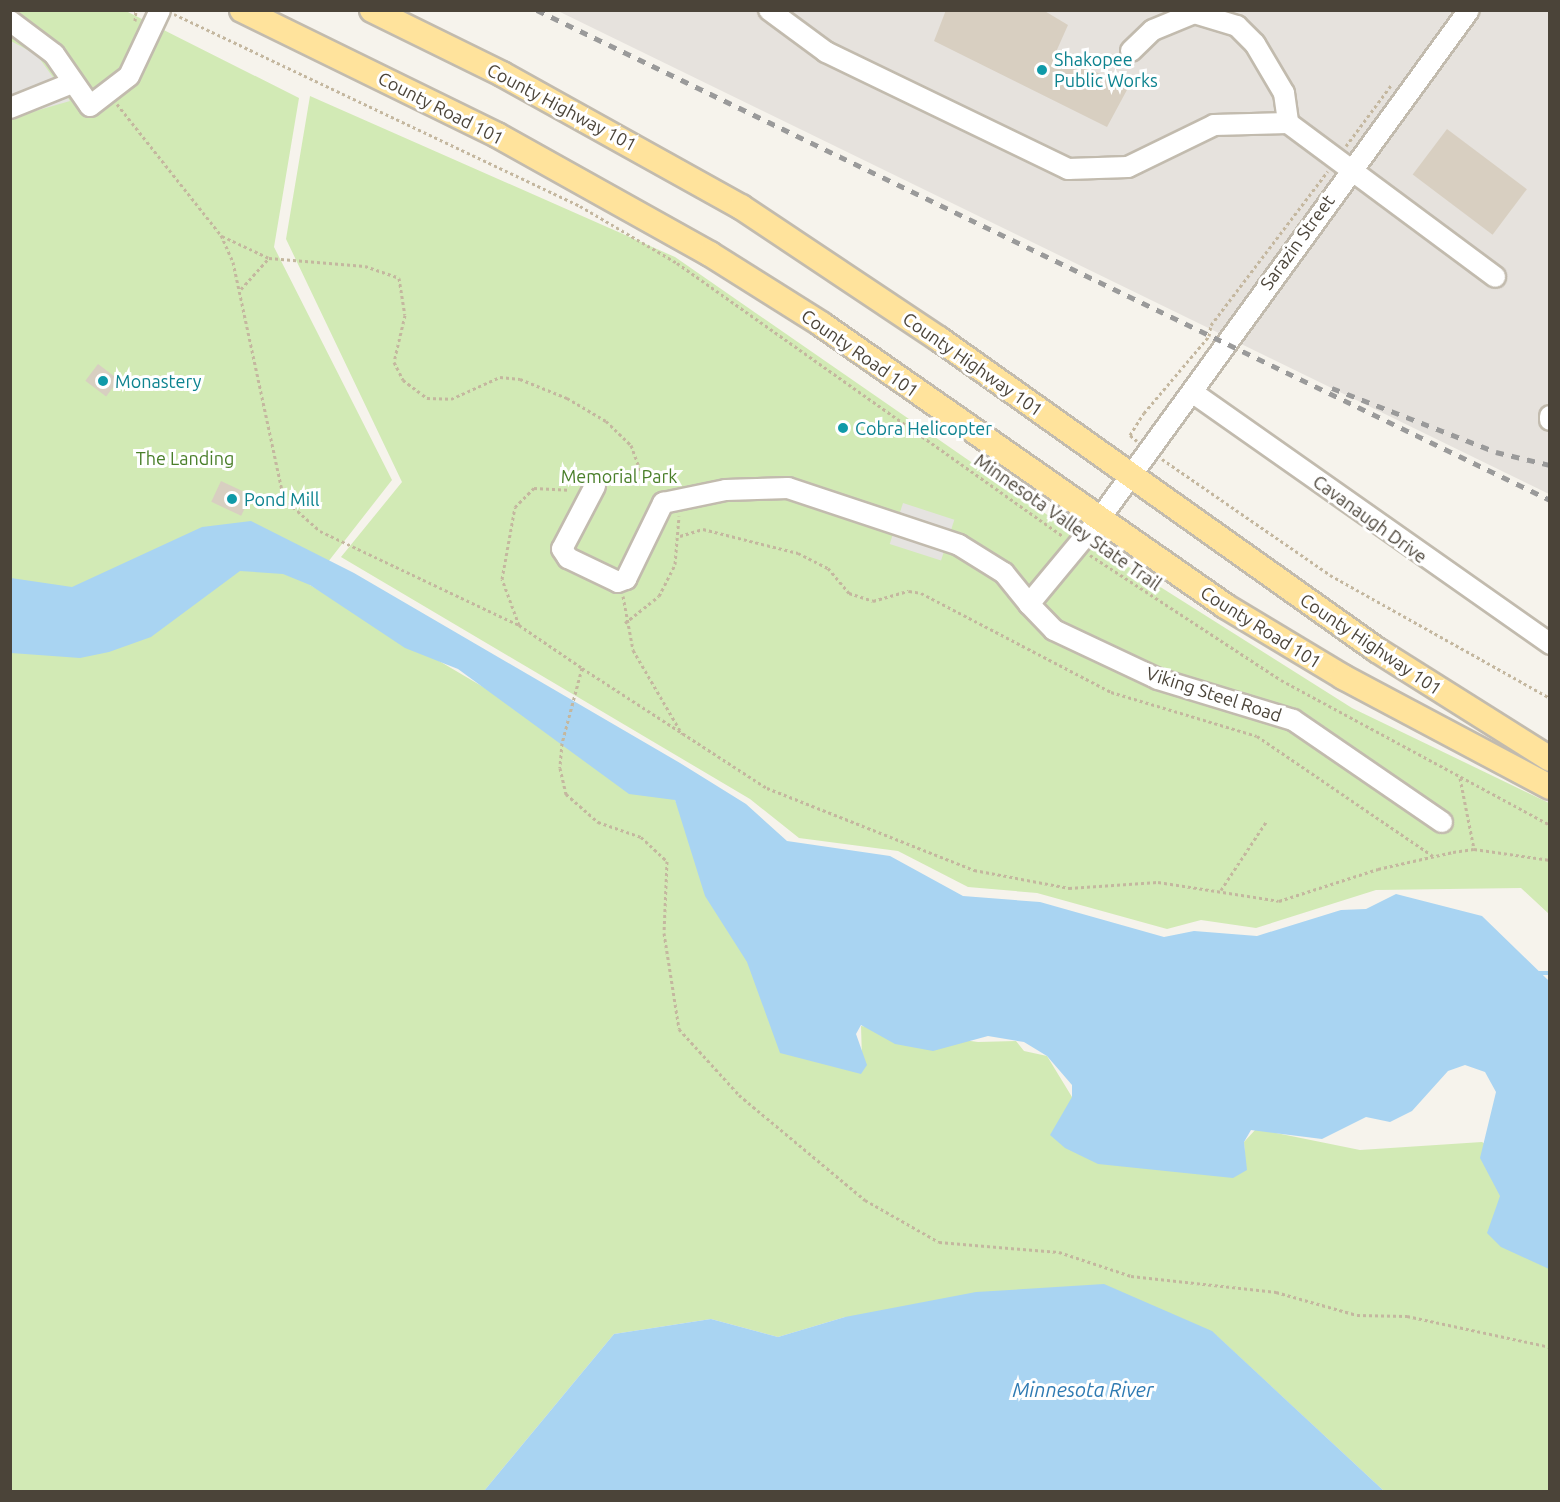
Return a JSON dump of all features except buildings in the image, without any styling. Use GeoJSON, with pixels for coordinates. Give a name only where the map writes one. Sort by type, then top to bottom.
{"type":"FeatureCollection","features":[{"type":"Feature","properties":{"kind":"main road","name":"County Road 101"},"geometry":{"type":"LineString","coordinates":[[242,10],[497,135],[710,254],[821,324],[1098,521],[1343,677],[1550,787]]}},
{"type":"Feature","properties":{"kind":"main road","name":"County Highway 101"},"geometry":{"type":"LineString","coordinates":[[372,10],[512,79],[741,207],[914,321],[1377,650],[1550,759]]}},
{"type":"Feature","properties":{"kind":"street"},"geometry":{"type":"LineString","coordinates":[[10,21],[54,54],[90,106],[129,76],[160,10]]}},
{"type":"Feature","properties":{"kind":"street"},"geometry":{"type":"LineString","coordinates":[[769,10],[826,52],[1068,169],[1128,167],[1214,125],[1288,123],[1495,277]]}},
{"type":"Feature","properties":{"kind":"street"},"geometry":{"type":"LineString","coordinates":[[1131,51],[1153,30],[1194,13],[1237,26],[1255,44],[1284,93],[1288,123]]}},
{"type":"Feature","properties":{"kind":"street","name":"Sarazin Street"},"geometry":{"type":"LineString","coordinates":[[1127,474],[1192,392],[1344,163],[1461,13]]}},
{"type":"Feature","properties":{"kind":"street"},"geometry":{"type":"LineString","coordinates":[[10,108],[72,83]]}},
{"type":"Feature","properties":{"kind":"street","name":"Cavanaugh Drive"},"geometry":{"type":"LineString","coordinates":[[1192,392],[1550,644]]}},
{"type":"Feature","properties":{"kind":"street"},"geometry":{"type":"LineString","coordinates":[[1029,604],[1098,521],[1127,474]]}},
{"type":"Feature","properties":{"kind":"street"},"geometry":{"type":"LineString","coordinates":[[595,486],[562,549],[568,558],[622,582],[656,511],[678,496]]}},
{"type":"Feature","properties":{"kind":"street","name":"Viking Steel Road"},"geometry":{"type":"LineString","coordinates":[[678,496],[754,487],[820,494],[974,552],[1004,573],[1054,630],[1158,679],[1293,720],[1442,822]]}},
{"type":"Feature","properties":{"kind":"path","name":"Minnesota Valley State Trail"},"geometry":{"type":"LineString","coordinates":[[167,10],[580,206],[677,263],[1076,546],[1281,680],[1550,825]]}},
{"type":"Feature","properties":{"kind":"path"},"geometry":{"type":"LineString","coordinates":[[1399,75],[1344,163],[1211,325],[1209,336],[1144,413],[1130,435],[1330,575],[1550,698]]}},
{"type":"Feature","properties":{"kind":"path"},"geometry":{"type":"LineString","coordinates":[[110,92],[127,122],[220,235],[241,290],[284,499],[320,531],[519,625],[683,735],[787,798],[868,823],[942,861],[1069,888],[1158,882],[1221,890],[1279,902],[1434,856],[1474,849],[1550,860]]}},
{"type":"Feature","properties":{"kind":"path"},"geometry":{"type":"LineString","coordinates":[[220,235],[269,258],[365,266],[399,278],[405,315],[394,362],[403,380],[427,398],[451,399],[500,377],[520,379],[606,421],[631,445],[641,473]]}},
{"type":"Feature","properties":{"kind":"path"},"geometry":{"type":"LineString","coordinates":[[241,290],[269,258]]}},
{"type":"Feature","properties":{"kind":"path"},"geometry":{"type":"LineString","coordinates":[[519,625],[502,579],[515,507],[534,488],[568,490]]}},
{"type":"Feature","properties":{"kind":"path"},"geometry":{"type":"LineString","coordinates":[[625,622],[659,596],[680,536],[678,496]]}},
{"type":"Feature","properties":{"kind":"path"},"geometry":{"type":"LineString","coordinates":[[680,536],[703,529],[798,554],[828,568],[849,593],[873,601],[909,591],[921,593],[988,632],[1129,700],[1257,736],[1434,856]]}},
{"type":"Feature","properties":{"kind":"path"},"geometry":{"type":"LineString","coordinates":[[622,582],[625,622],[633,650],[683,735]]}},
{"type":"Feature","properties":{"kind":"path"},"geometry":{"type":"LineString","coordinates":[[582,669],[562,752],[566,794],[598,822],[641,837],[667,861],[664,933],[679,1029],[739,1095],[865,1200],[939,1242],[1059,1252],[1131,1276],[1276,1292],[1357,1315],[1407,1316],[1550,1347]]}},
{"type":"Feature","properties":{"kind":"path"},"geometry":{"type":"LineString","coordinates":[[1460,778],[1474,849]]}},
{"type":"Feature","properties":{"kind":"path"},"geometry":{"type":"LineString","coordinates":[[1221,890],[1266,822]]}},
{"type":"Feature","properties":{"kind":"shaded area"},"geometry":{"type":"Polygon","coordinates":[[[558,11],[1549,11],[1549,494],[558,11]]]}},
{"type":"Feature","properties":{"kind":"shaded area"},"geometry":{"type":"Polygon","coordinates":[[[11,41],[37,55],[70,101],[11,118],[11,41]]]}},
{"type":"Feature","properties":{"kind":"shaded area"},"geometry":{"type":"Polygon","coordinates":[[[903,503],[954,520],[941,561],[890,544],[903,503]]]}},
{"type":"Feature","properties":{"kind":"green space","name":"The Landing"},"geometry":{"type":"Polygon","coordinates":[[[10,11],[126,11],[299,98],[274,247],[392,480],[310,585],[675,800],[737,945],[862,1059],[861,1026],[978,1042],[1016,1041],[1024,1051],[1047,1056],[1072,1097],[1245,1157],[1244,1142],[1256,1129],[1360,1150],[1482,1142],[1549,1186],[1549,1491],[1384,1491],[1217,1336],[845,1317],[778,1337],[711,1319],[614,1334],[484,1491],[11,1491],[10,11]]]}},
{"type":"Feature","properties":{"kind":"green space","name":"Memorial Park"},"geometry":{"type":"Polygon","coordinates":[[[310,96],[675,257],[1059,523],[1352,708],[1549,803],[1549,914],[1521,888],[1376,890],[1256,928],[1201,920],[1167,929],[1037,893],[968,887],[898,851],[799,838],[750,799],[341,557],[402,482],[286,239],[310,96]]]}},
{"type":"Feature","properties":{"kind":"water"},"geometry":{"type":"Polygon","coordinates":[[[251,521],[354,573],[680,763],[746,804],[787,841],[890,856],[963,896],[1040,902],[1164,937],[1194,931],[1257,936],[1341,910],[1366,909],[1396,894],[1482,916],[1549,981],[1549,1269],[1501,1247],[1487,1233],[1500,1196],[1480,1158],[1496,1092],[1485,1072],[1465,1065],[1448,1071],[1412,1111],[1390,1122],[1366,1117],[1322,1139],[1251,1130],[1244,1142],[1247,1170],[1233,1178],[1098,1164],[1065,1148],[1050,1135],[1072,1097],[1072,1085],[1047,1056],[1024,1042],[988,1036],[933,1051],[895,1044],[861,1025],[856,1034],[867,1065],[861,1074],[780,1053],[747,962],[705,896],[675,800],[629,794],[458,669],[405,648],[310,585],[283,574],[240,571],[151,637],[109,652],[80,658],[11,653],[11,578],[72,587],[202,527],[251,521]]]}},
{"type":"Feature","properties":{"kind":"water","name":"Minnesota River"},"geometry":{"type":"Polygon","coordinates":[[[1104,1284],[1212,1331],[1384,1491],[484,1491],[614,1334],[711,1319],[778,1337],[845,1317],[976,1292],[1104,1284]]]}},
{"type":"Feature","properties":{"kind":"waterway"},"geometry":{"type":"LineString","coordinates":[[1537,973],[1550,973]]}},
{"type":"Feature","properties":{"kind":"railway"},"geometry":{"type":"LineString","coordinates":[[537,10],[1550,500]]}},
{"type":"Feature","properties":{"kind":"railway"},"geometry":{"type":"LineString","coordinates":[[1332,388],[1496,452],[1550,465]]}},
{"type":"Feature","properties":{"kind":"place","name":"Shakopee Public Works"},"geometry":{"type":"Point","coordinates":[1042,70]}},
{"type":"Feature","properties":{"kind":"place","name":"Monastery"},"geometry":{"type":"Point","coordinates":[103,381]}},
{"type":"Feature","properties":{"kind":"place","name":"Cobra Helicopter"},"geometry":{"type":"Point","coordinates":[843,428]}},
{"type":"Feature","properties":{"kind":"place","name":"Pond Mill"},"geometry":{"type":"Point","coordinates":[232,499]}}]}
